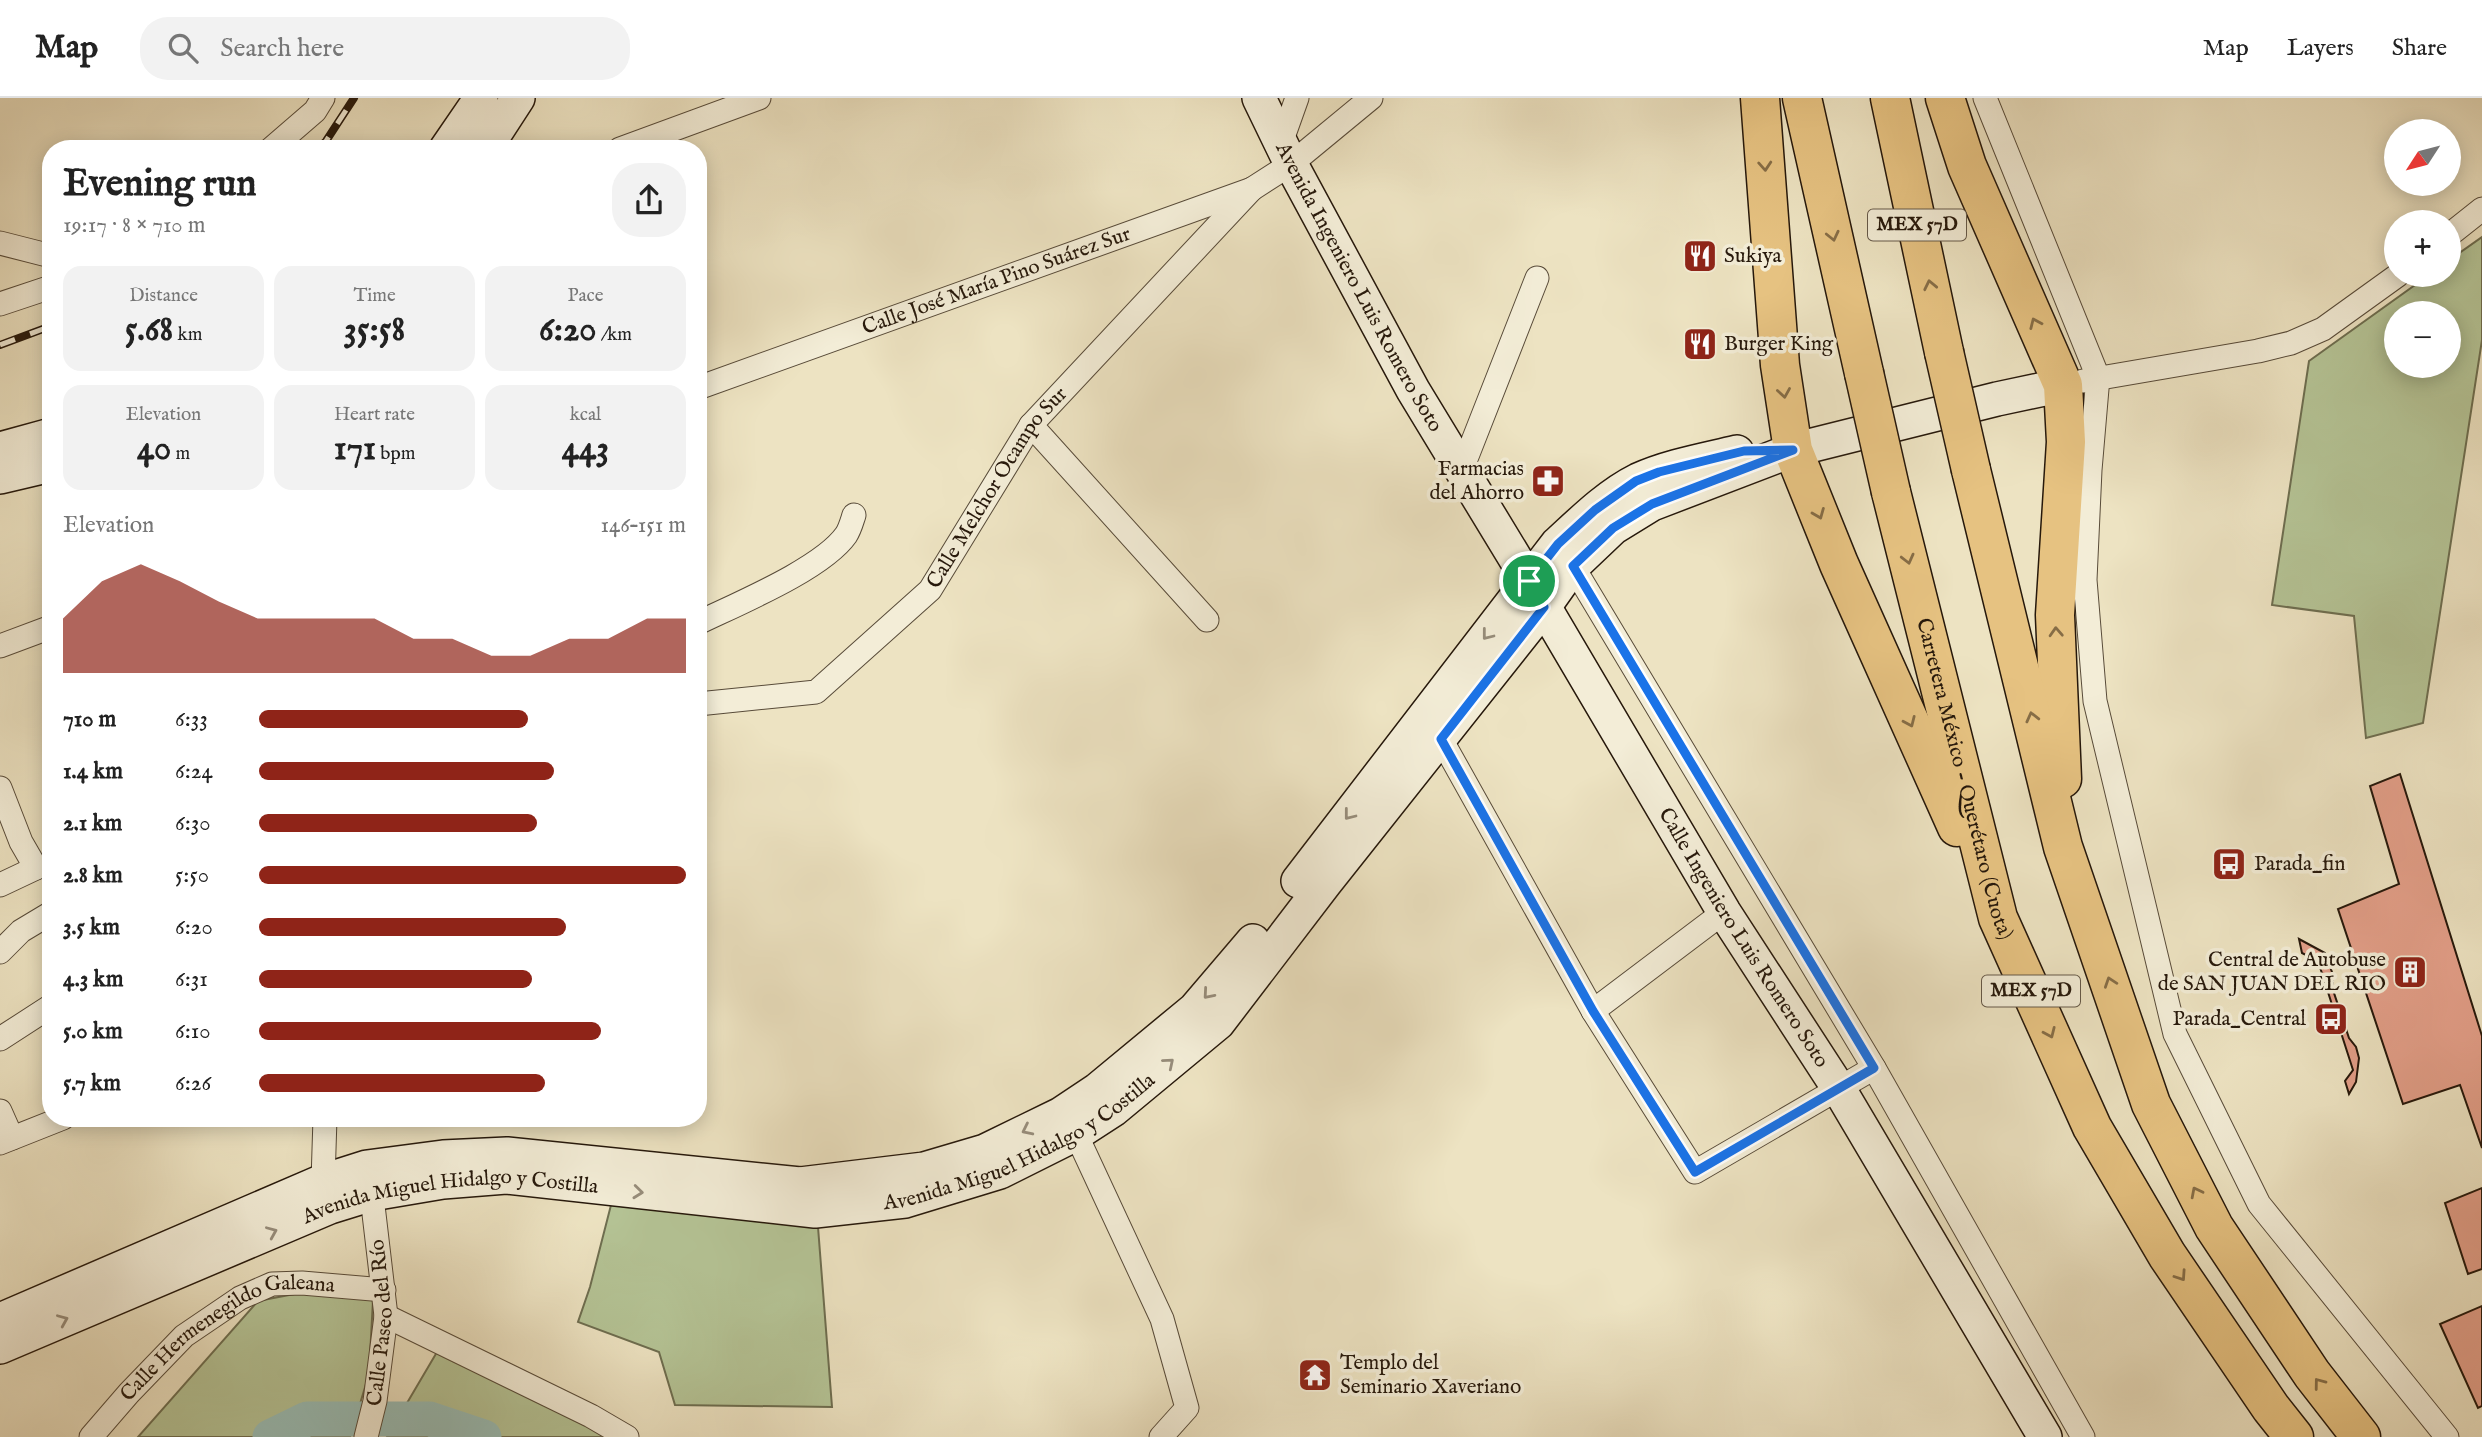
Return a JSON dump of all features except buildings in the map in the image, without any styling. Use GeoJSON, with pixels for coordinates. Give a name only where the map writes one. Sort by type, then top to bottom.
{"type":"FeatureCollection","features":[{"type":"Feature","properties":{"kind":"highway"},"geometry":{"type":"LineString","coordinates":[[1760,98],[1780,365],[1793,450],[1839,564],[1998,918]]}},
{"type":"Feature","properties":{"kind":"highway","name":"Carretera México - Querétaro (Cuota)"},"geometry":{"type":"LineString","coordinates":[[1802,98],[1891,492],[1998,918],[2099,1138],[2167,1255],[2271,1408],[2294,1437]]}},
{"type":"Feature","properties":{"kind":"highway","name":"MEX 57D"},"geometry":{"type":"LineString","coordinates":[[1890,98],[1971,470],[2063,848],[2151,1104],[2214,1227],[2312,1374],[2361,1437]]}},
{"type":"Feature","properties":{"kind":"highway"},"geometry":{"type":"LineString","coordinates":[[1945,98],[1967,166],[2080,381],[2066,442],[2055,615],[2061,714],[2063,848]]}},
{"type":"Feature","properties":{"kind":"street"},"geometry":{"type":"LineString","coordinates":[[281,140],[315,111],[323,98]]}},
{"type":"Feature","properties":{"kind":"street"},"geometry":{"type":"LineString","coordinates":[[452,140],[481,98]]}},
{"type":"Feature","properties":{"kind":"street"},"geometry":{"type":"LineString","coordinates":[[491,140],[518,98]]}},
{"type":"Feature","properties":{"kind":"street"},"geometry":{"type":"LineString","coordinates":[[645,140],[759,98]]}},
{"type":"Feature","properties":{"kind":"street","name":"Avenida Ingeniero Luis Romero Soto"},"geometry":{"type":"LineString","coordinates":[[1259,98],[1413,390],[1537,594]]}},
{"type":"Feature","properties":{"kind":"street"},"geometry":{"type":"LineString","coordinates":[[1286,153],[1297,98]]}},
{"type":"Feature","properties":{"kind":"street","name":"Calle José María Pino Suárez Sur"},"geometry":{"type":"LineString","coordinates":[[707,385],[1252,189],[1286,153],[1371,98]]}},
{"type":"Feature","properties":{"kind":"street"},"geometry":{"type":"LineString","coordinates":[[1985,98],[2080,381],[2090,470],[2085,580],[2095,701],[2175,1034],[2259,1204],[2446,1437]]}},
{"type":"Feature","properties":{"kind":"street","name":"Calle Melchor Ocampo Sur"},"geometry":{"type":"LineString","coordinates":[[707,703],[816,692],[930,590],[1031,425],[1252,189]]}},
{"type":"Feature","properties":{"kind":"street"},"geometry":{"type":"LineString","coordinates":[[2461,226],[2482,209]]}},
{"type":"Feature","properties":{"kind":"street"},"geometry":{"type":"LineString","coordinates":[[0,243],[42,254]]}},
{"type":"Feature","properties":{"kind":"street"},"geometry":{"type":"LineString","coordinates":[[1462,469],[1537,278]]}},
{"type":"Feature","properties":{"kind":"street"},"geometry":{"type":"LineString","coordinates":[[2080,381],[2259,351],[2291,343],[2323,329],[2384,285]]}},
{"type":"Feature","properties":{"kind":"street"},"geometry":{"type":"LineString","coordinates":[[0,304],[42,290]]}},
{"type":"Feature","properties":{"kind":"street","name":"Avenida Miguel Hidalgo y Costilla"},"geometry":{"type":"LineString","coordinates":[[0,1320],[323,1181],[443,1182],[506,1177],[815,1211],[905,1201],[1000,1172],[1076,1135],[1113,1110],[1218,1023],[1325,883],[1441,739],[1565,555],[1652,504],[1793,450],[2080,381]]}},
{"type":"Feature","properties":{"kind":"street"},"geometry":{"type":"LineString","coordinates":[[1031,425],[1207,620]]}},
{"type":"Feature","properties":{"kind":"street"},"geometry":{"type":"LineString","coordinates":[[0,449],[42,437]]}},
{"type":"Feature","properties":{"kind":"street"},"geometry":{"type":"LineString","coordinates":[[0,477],[42,467]]}},
{"type":"Feature","properties":{"kind":"street"},"geometry":{"type":"LineString","coordinates":[[707,619],[794,576],[828,552],[846,535],[854,515]]}},
{"type":"Feature","properties":{"kind":"street"},"geometry":{"type":"LineString","coordinates":[[1565,555],[1874,1068],[2083,1437]]}},
{"type":"Feature","properties":{"kind":"street","name":"Avenida Miguel Hidalgo y Costilla"},"geometry":{"type":"LineString","coordinates":[[0,1347],[330,1207],[370,1180],[443,1157],[507,1154],[800,1184],[924,1169],[985,1151],[1061,1114],[1097,1090],[1195,1009],[1238,961],[1537,594]]}},
{"type":"Feature","properties":{"kind":"street","name":"Calle Ingeniero Luis Romero Soto"},"geometry":{"type":"LineString","coordinates":[[1537,594],[1724,912],[1839,1089],[2045,1437]]}},
{"type":"Feature","properties":{"kind":"street"},"geometry":{"type":"LineString","coordinates":[[0,646],[42,630]]}},
{"type":"Feature","properties":{"kind":"street"},"geometry":{"type":"LineString","coordinates":[[1441,739],[1593,1011],[1695,1172],[1874,1068]]}},
{"type":"Feature","properties":{"kind":"street"},"geometry":{"type":"LineString","coordinates":[[0,788],[21,842],[42,870]]}},
{"type":"Feature","properties":{"kind":"street"},"geometry":{"type":"LineString","coordinates":[[0,885],[42,871]]}},
{"type":"Feature","properties":{"kind":"street"},"geometry":{"type":"LineString","coordinates":[[1593,1011],[1724,912]]}},
{"type":"Feature","properties":{"kind":"street"},"geometry":{"type":"LineString","coordinates":[[0,952],[21,931],[42,918]]}},
{"type":"Feature","properties":{"kind":"street"},"geometry":{"type":"LineString","coordinates":[[0,1039],[42,1012]]}},
{"type":"Feature","properties":{"kind":"street"},"geometry":{"type":"LineString","coordinates":[[0,1111],[6,1141],[42,1126]]}},
{"type":"Feature","properties":{"kind":"street"},"geometry":{"type":"LineString","coordinates":[[323,1181],[325,1127]]}},
{"type":"Feature","properties":{"kind":"street"},"geometry":{"type":"LineString","coordinates":[[1076,1135],[1162,1320],[1184,1396],[1187,1408],[1161,1437]]}},
{"type":"Feature","properties":{"kind":"street","name":"Calle Paseo del Río"},"geometry":{"type":"LineString","coordinates":[[366,1437],[375,1401],[386,1316],[370,1180]]}},
{"type":"Feature","properties":{"kind":"street","name":"Calle Hermenegildo Galeana"},"geometry":{"type":"LineString","coordinates":[[91,1437],[184,1336],[240,1298],[272,1284],[302,1283],[384,1290]]}},
{"type":"Feature","properties":{"kind":"street"},"geometry":{"type":"LineString","coordinates":[[386,1316],[591,1416],[627,1437]]}},
{"type":"Feature","properties":{"kind":"green space"},"geometry":{"type":"Polygon","coordinates":[[[2482,237],[2482,340],[2423,723],[2366,738],[2354,616],[2272,605],[2309,361],[2384,307],[2384,378],[2461,378],[2461,301],[2393,301],[2412,287],[2461,287],[2461,252],[2482,237]]]}},
{"type":"Feature","properties":{"kind":"green space"},"geometry":{"type":"Polygon","coordinates":[[[611,1205],[818,1227],[832,1407],[675,1405],[659,1352],[578,1322],[611,1205]]]}},
{"type":"Feature","properties":{"kind":"green space"},"geometry":{"type":"Polygon","coordinates":[[[315,1290],[373,1300],[369,1374],[350,1437],[138,1437],[258,1301],[315,1290]]]}},
{"type":"Feature","properties":{"kind":"green space"},"geometry":{"type":"Polygon","coordinates":[[[437,1352],[622,1437],[387,1437],[437,1352]]]}},
{"type":"Feature","properties":{"kind":"waterway"},"geometry":{"type":"LineString","coordinates":[[270,1437],[307,1419],[430,1419],[484,1437]]}},
{"type":"Feature","properties":{"kind":"railway"},"geometry":{"type":"LineString","coordinates":[[327,140],[354,98]]}},
{"type":"Feature","properties":{"kind":"railway"},"geometry":{"type":"LineString","coordinates":[[0,345],[42,329]]}},
{"type":"Feature","properties":{"kind":"place","name":"Sukiya"},"geometry":{"type":"Point","coordinates":[1700,256]}},
{"type":"Feature","properties":{"kind":"place","name":"Burger King"},"geometry":{"type":"Point","coordinates":[1700,344]}},
{"type":"Feature","properties":{"kind":"place","name":"Farmacias del Ahorro"},"geometry":{"type":"Point","coordinates":[1548,481]}},
{"type":"Feature","properties":{"kind":"place","name":"Parada_fin"},"geometry":{"type":"Point","coordinates":[2229,864]}},
{"type":"Feature","properties":{"kind":"place","name":"Central de Autobuse de SAN JUAN DEL RIO"},"geometry":{"type":"Point","coordinates":[2410,972]}},
{"type":"Feature","properties":{"kind":"place","name":"Parada_Central"},"geometry":{"type":"Point","coordinates":[2331,1019]}},
{"type":"Feature","properties":{"kind":"place","name":"Templo del Seminario Xaveriano"},"geometry":{"type":"Point","coordinates":[1315,1375]}},
{"type":"Feature","properties":{"kind":"route"},"geometry":{"type":"LineString","coordinates":[[1793,450],[1652,504],[1613,528],[1573,566],[1874,1068],[1695,1172],[1593,1011],[1441,739],[1544,607],[1529,581],[1558,544],[1595,510],[1636,481],[1694,462],[1744,451],[1793,450]]}}]}
